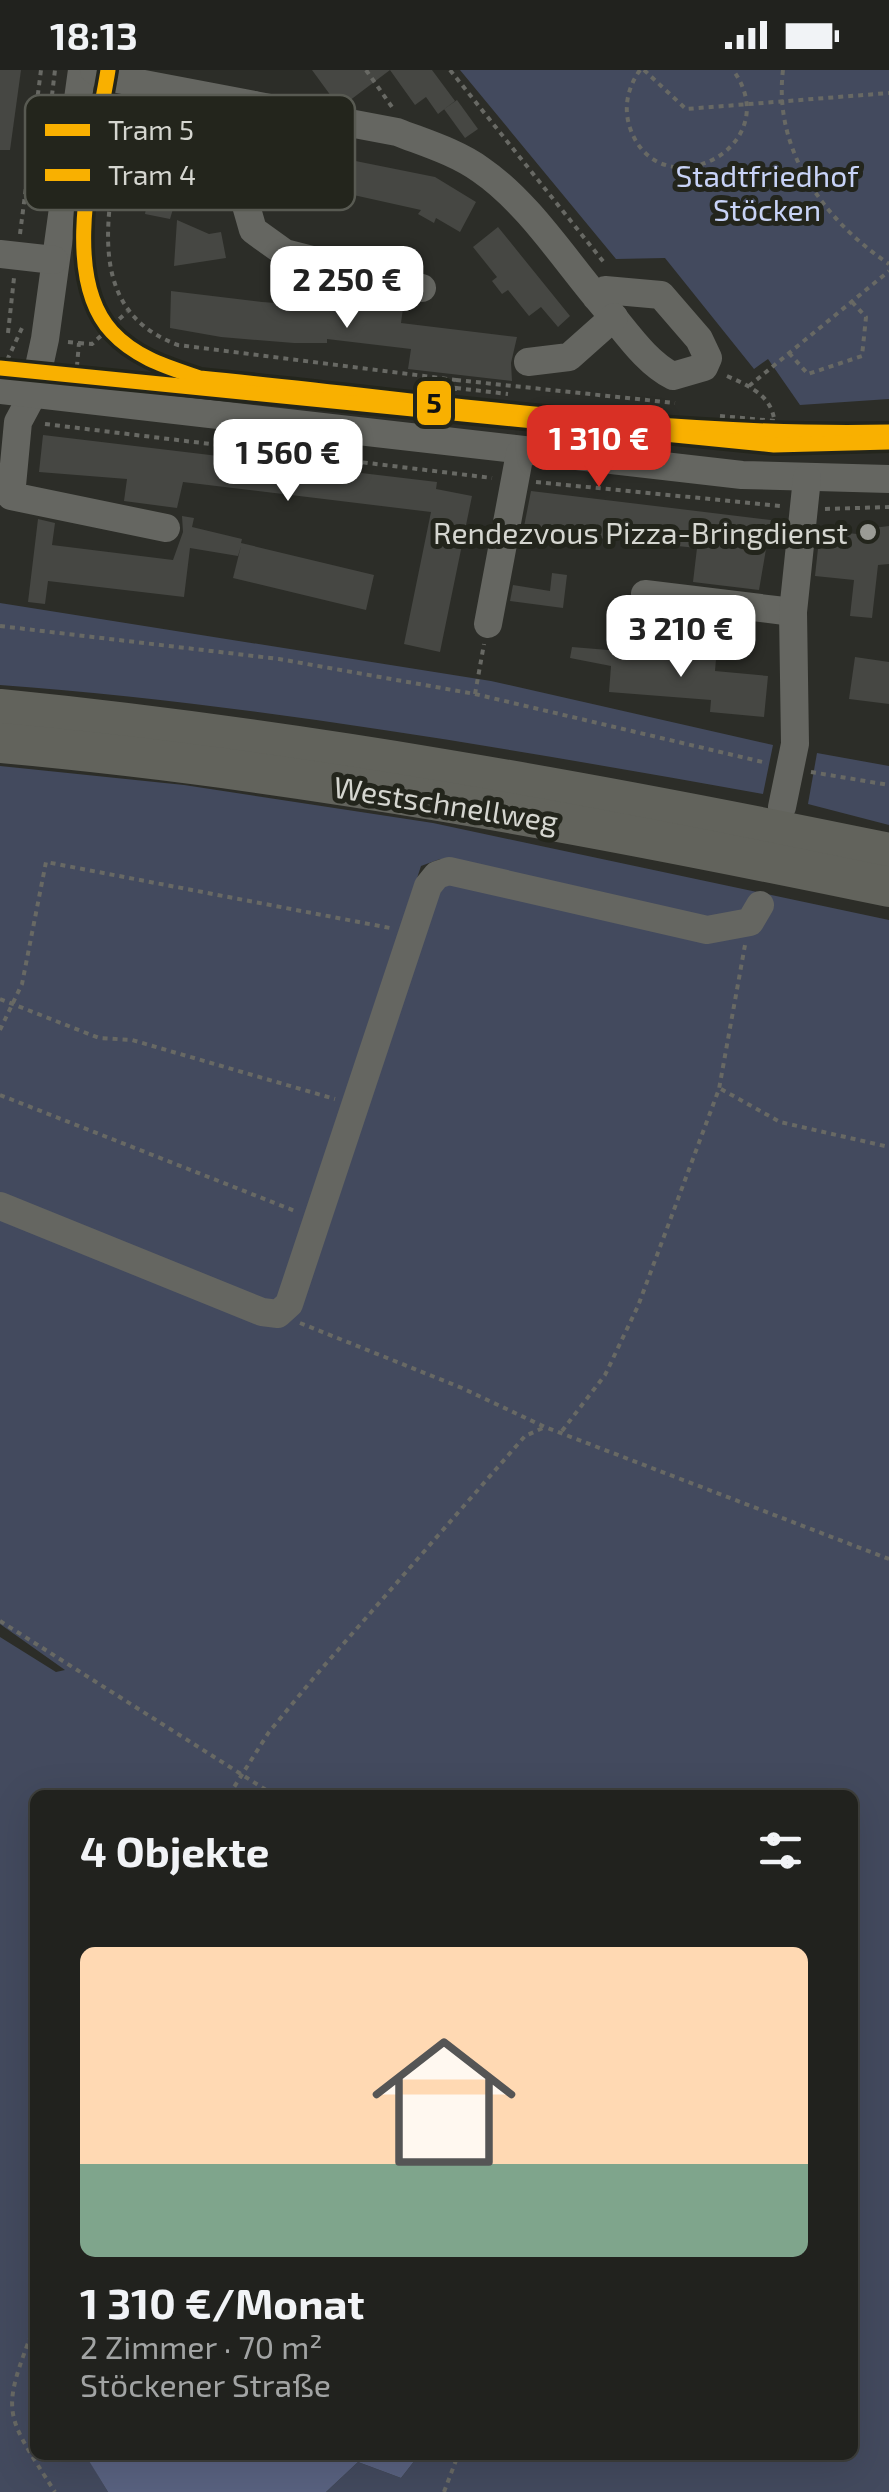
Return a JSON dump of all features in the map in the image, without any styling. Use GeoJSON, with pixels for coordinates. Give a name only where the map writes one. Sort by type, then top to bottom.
{"type":"FeatureCollection","features":[{"type":"Feature","properties":{"kind":"highway","name":"Westschnellweg"},"geometry":{"type":"LineString","coordinates":[[0,710],[166,726],[425,763],[889,853]]}},
{"type":"Feature","properties":{"kind":"highway","name":"Westschnellweg"},"geometry":{"type":"LineString","coordinates":[[0,742],[160,759],[418,796],[889,887]]}},
{"type":"Feature","properties":{"kind":"street"},"geometry":{"type":"LineString","coordinates":[[78,95],[82,70]]}},
{"type":"Feature","properties":{"kind":"street"},"geometry":{"type":"LineString","coordinates":[[94,70],[129,82],[200,95]]}},
{"type":"Feature","properties":{"kind":"street"},"geometry":{"type":"LineString","coordinates":[[355,124],[397,132],[481,170],[611,301],[659,369],[673,376],[704,366],[708,358],[699,339],[661,295],[611,301],[569,357],[528,362]]}},
{"type":"Feature","properties":{"kind":"street"},"geometry":{"type":"LineString","coordinates":[[61,210],[33,394],[18,422],[10,496],[166,528]]}},
{"type":"Feature","properties":{"kind":"street"},"geometry":{"type":"LineString","coordinates":[[247,210],[253,230],[285,254],[422,288]]}},
{"type":"Feature","properties":{"kind":"street"},"geometry":{"type":"LineString","coordinates":[[8,255],[54,260]]}},
{"type":"Feature","properties":{"kind":"street"},"geometry":{"type":"LineString","coordinates":[[0,390],[518,467],[889,480]]}},
{"type":"Feature","properties":{"kind":"street"},"geometry":{"type":"LineString","coordinates":[[488,624],[518,467]]}},
{"type":"Feature","properties":{"kind":"street"},"geometry":{"type":"LineString","coordinates":[[782,807],[792,770],[793,612],[807,478]]}},
{"type":"Feature","properties":{"kind":"street"},"geometry":{"type":"LineString","coordinates":[[644,594],[793,612]]}},
{"type":"Feature","properties":{"kind":"street"},"geometry":{"type":"LineString","coordinates":[[0,1206],[262,1312],[278,1314],[288,1304],[411,935],[428,886],[436,875],[449,872],[707,930],[755,913]]}},
{"type":"Feature","properties":{"kind":"path"},"geometry":{"type":"LineString","coordinates":[[37,95],[42,70]]}},
{"type":"Feature","properties":{"kind":"path"},"geometry":{"type":"LineString","coordinates":[[366,70],[394,111],[397,132]]}},
{"type":"Feature","properties":{"kind":"path"},"geometry":{"type":"LineString","coordinates":[[450,70],[611,301]]}},
{"type":"Feature","properties":{"kind":"path"},"geometry":{"type":"LineString","coordinates":[[733,70],[746,104],[735,142],[715,160],[690,168],[663,164],[642,148],[628,124],[627,98],[642,70],[686,108],[746,104],[783,102],[889,93]]}},
{"type":"Feature","properties":{"kind":"path"},"geometry":{"type":"LineString","coordinates":[[750,386],[889,267],[844,230],[811,188],[792,144],[783,102],[783,70]]}},
{"type":"Feature","properties":{"kind":"path"},"geometry":{"type":"LineString","coordinates":[[127,95],[129,82]]}},
{"type":"Feature","properties":{"kind":"path"},"geometry":{"type":"LineString","coordinates":[[8,333],[8,255],[25,162]]}},
{"type":"Feature","properties":{"kind":"path"},"geometry":{"type":"LineString","coordinates":[[112,210],[108,240],[111,279],[128,312],[150,332],[178,345],[675,408]]}},
{"type":"Feature","properties":{"kind":"path"},"geometry":{"type":"LineString","coordinates":[[788,353],[808,374],[862,356],[866,317],[852,301]]}},
{"type":"Feature","properties":{"kind":"path"},"geometry":{"type":"LineString","coordinates":[[80,344],[92,344],[128,312]]}},
{"type":"Feature","properties":{"kind":"path"},"geometry":{"type":"LineString","coordinates":[[0,332],[16,335],[0,375]]}},
{"type":"Feature","properties":{"kind":"path"},"geometry":{"type":"LineString","coordinates":[[704,366],[750,386],[772,406],[776,421],[774,454]]}},
{"type":"Feature","properties":{"kind":"path"},"geometry":{"type":"LineString","coordinates":[[452,418],[456,380]]}},
{"type":"Feature","properties":{"kind":"path"},"geometry":{"type":"LineString","coordinates":[[456,388],[508,394]]}},
{"type":"Feature","properties":{"kind":"path"},"geometry":{"type":"LineString","coordinates":[[454,408],[506,414]]}},
{"type":"Feature","properties":{"kind":"path"},"geometry":{"type":"LineString","coordinates":[[720,416],[776,421]]}},
{"type":"Feature","properties":{"kind":"path"},"geometry":{"type":"LineString","coordinates":[[18,422],[518,467],[804,508],[889,507]]}},
{"type":"Feature","properties":{"kind":"path"},"geometry":{"type":"LineString","coordinates":[[717,438],[775,444]]}},
{"type":"Feature","properties":{"kind":"path"},"geometry":{"type":"LineString","coordinates":[[476,694],[488,624]]}},
{"type":"Feature","properties":{"kind":"path"},"geometry":{"type":"LineString","coordinates":[[0,626],[279,659],[476,694],[792,770],[889,785]]}},
{"type":"Feature","properties":{"kind":"path"},"geometry":{"type":"LineString","coordinates":[[0,1030],[22,984],[46,862],[411,935]]}},
{"type":"Feature","properties":{"kind":"path"},"geometry":{"type":"LineString","coordinates":[[562,1431],[605,1375],[638,1306],[719,1089],[755,913]]}},
{"type":"Feature","properties":{"kind":"path"},"geometry":{"type":"LineString","coordinates":[[0,999],[99,1038],[132,1040],[354,1105]]}},
{"type":"Feature","properties":{"kind":"path"},"geometry":{"type":"LineString","coordinates":[[719,1089],[780,1122],[889,1147]]}},
{"type":"Feature","properties":{"kind":"path"},"geometry":{"type":"LineString","coordinates":[[0,1095],[318,1220]]}},
{"type":"Feature","properties":{"kind":"path"},"geometry":{"type":"LineString","coordinates":[[278,1314],[462,1388],[545,1427],[889,1559]]}},
{"type":"Feature","properties":{"kind":"path"},"geometry":{"type":"LineString","coordinates":[[231,1790],[316,1674],[462,1504],[524,1436],[545,1427]]}},
{"type":"Feature","properties":{"kind":"path"},"geometry":{"type":"LineString","coordinates":[[0,1620],[266,1790]]}},
{"type":"Feature","properties":{"kind":"path"},"geometry":{"type":"LineString","coordinates":[[30,2335],[8,2379],[7,2416],[30,2452]]}},
{"type":"Feature","properties":{"kind":"path"},"geometry":{"type":"LineString","coordinates":[[35,2460],[55,2492]]}},
{"type":"Feature","properties":{"kind":"path"},"geometry":{"type":"LineString","coordinates":[[444,2492],[456,2460]]}},
{"type":"Feature","properties":{"kind":"green space","name":"Stadtfriedhof Stöcken"},"geometry":{"type":"Polygon","coordinates":[[[460,70],[889,70],[889,399],[800,405],[768,359],[754,369],[665,258],[616,259],[460,70]]]}},
{"type":"Feature","properties":{"kind":"green space"},"geometry":{"type":"Polygon","coordinates":[[[0,603],[491,681],[773,745],[763,794],[288,716],[0,685],[0,603]]]}},
{"type":"Feature","properties":{"kind":"green space"},"geometry":{"type":"Polygon","coordinates":[[[817,753],[889,766],[889,825],[808,804],[817,753]]]}},
{"type":"Feature","properties":{"kind":"green space"},"geometry":{"type":"Polygon","coordinates":[[[0,766],[184,785],[433,823],[889,920],[889,2492],[326,2492],[358,2462],[401,2478],[415,2460],[858,2460],[858,1790],[30,1790],[30,2460],[89,2460],[108,2492],[0,2492],[0,1637],[56,1672],[65,1670],[0,1624],[0,766]],[[440,859],[421,866],[282,1291],[433,894],[452,880],[643,912],[440,859]]]}},
{"type":"Feature","properties":{"kind":"shaded area"},"geometry":{"type":"Polygon","coordinates":[[[88,2460],[415,2460],[401,2478],[358,2462],[326,2492],[108,2492],[88,2460]]]}},
{"type":"Feature","properties":{"kind":"building"},"geometry":{"type":"Polygon","coordinates":[[[0,70],[21,70],[10,150],[0,150],[0,70]]]}},
{"type":"Feature","properties":{"kind":"building"},"geometry":{"type":"Polygon","coordinates":[[[312,70],[390,70],[355,96],[330,95],[312,70]]]}},
{"type":"Feature","properties":{"kind":"building"},"geometry":{"type":"Polygon","coordinates":[[[390,70],[432,70],[455,101],[438,114],[426,97],[415,105],[390,70]]]}},
{"type":"Feature","properties":{"kind":"building"},"geometry":{"type":"Polygon","coordinates":[[[457,100],[478,129],[465,138],[444,109],[457,100]]]}},
{"type":"Feature","properties":{"kind":"building"},"geometry":{"type":"Polygon","coordinates":[[[355,161],[435,177],[476,202],[460,232],[436,218],[434,223],[418,214],[421,210],[355,195],[355,161]]]}},
{"type":"Feature","properties":{"kind":"building"},"geometry":{"type":"Polygon","coordinates":[[[146,210],[173,210],[170,219],[145,214],[146,210]]]}},
{"type":"Feature","properties":{"kind":"building"},"geometry":{"type":"Polygon","coordinates":[[[177,220],[209,234],[221,232],[226,258],[174,266],[177,220]]]}},
{"type":"Feature","properties":{"kind":"building"},"geometry":{"type":"Polygon","coordinates":[[[498,227],[570,316],[558,327],[541,307],[529,316],[508,290],[502,294],[492,281],[497,277],[473,247],[498,227]]]}},
{"type":"Feature","properties":{"kind":"building"},"geometry":{"type":"Polygon","coordinates":[[[171,291],[331,307],[332,301],[343,300],[403,308],[401,323],[517,337],[511,363],[512,381],[408,369],[411,349],[327,339],[327,343],[294,343],[221,337],[170,328],[171,291]]]}},
{"type":"Feature","properties":{"kind":"building"},"geometry":{"type":"Polygon","coordinates":[[[43,435],[437,482],[436,489],[472,496],[440,652],[404,644],[431,512],[183,482],[177,508],[124,501],[127,479],[39,472],[43,435]]]}},
{"type":"Feature","properties":{"kind":"building"},"geometry":{"type":"Polygon","coordinates":[[[531,491],[771,520],[759,590],[693,582],[697,548],[549,533],[547,545],[521,542],[531,491]]]}},
{"type":"Feature","properties":{"kind":"building"},"geometry":{"type":"Polygon","coordinates":[[[182,516],[194,518],[192,527],[242,539],[241,543],[374,575],[366,610],[233,578],[241,546],[238,556],[190,548],[184,597],[48,581],[45,604],[28,602],[38,519],[55,523],[52,545],[173,560],[183,532],[182,516]]]}},
{"type":"Feature","properties":{"kind":"building"},"geometry":{"type":"Polygon","coordinates":[[[889,526],[889,564],[878,565],[872,618],[850,616],[854,580],[815,576],[820,530],[866,535],[865,529],[889,526]]]}},
{"type":"Feature","properties":{"kind":"building"},"geometry":{"type":"Polygon","coordinates":[[[552,573],[567,575],[563,608],[510,601],[513,585],[550,591],[552,573]]]}},
{"type":"Feature","properties":{"kind":"building"},"geometry":{"type":"Polygon","coordinates":[[[572,647],[716,659],[715,671],[768,676],[764,717],[710,712],[711,700],[609,692],[611,666],[570,658],[572,647]]]}},
{"type":"Feature","properties":{"kind":"building"},"geometry":{"type":"Polygon","coordinates":[[[855,657],[889,662],[889,704],[849,699],[855,657]]]}},
{"type":"Feature","properties":{"kind":"tram line","name":"5"},"geometry":{"type":"LineString","coordinates":[[103,95],[108,70]]}},
{"type":"Feature","properties":{"kind":"tram line","name":"5"},"geometry":{"type":"LineString","coordinates":[[85,210],[87,276],[96,307],[112,332],[153,361],[200,378],[630,423],[802,432],[889,432]]}},
{"type":"Feature","properties":{"kind":"tram line","name":"4"},"geometry":{"type":"LineString","coordinates":[[0,368],[774,445],[889,442]]}},
{"type":"Feature","properties":{"kind":"place","name":"Rendezvous Pizza-Bringdienst"},"geometry":{"type":"Point","coordinates":[868,532]}}]}
